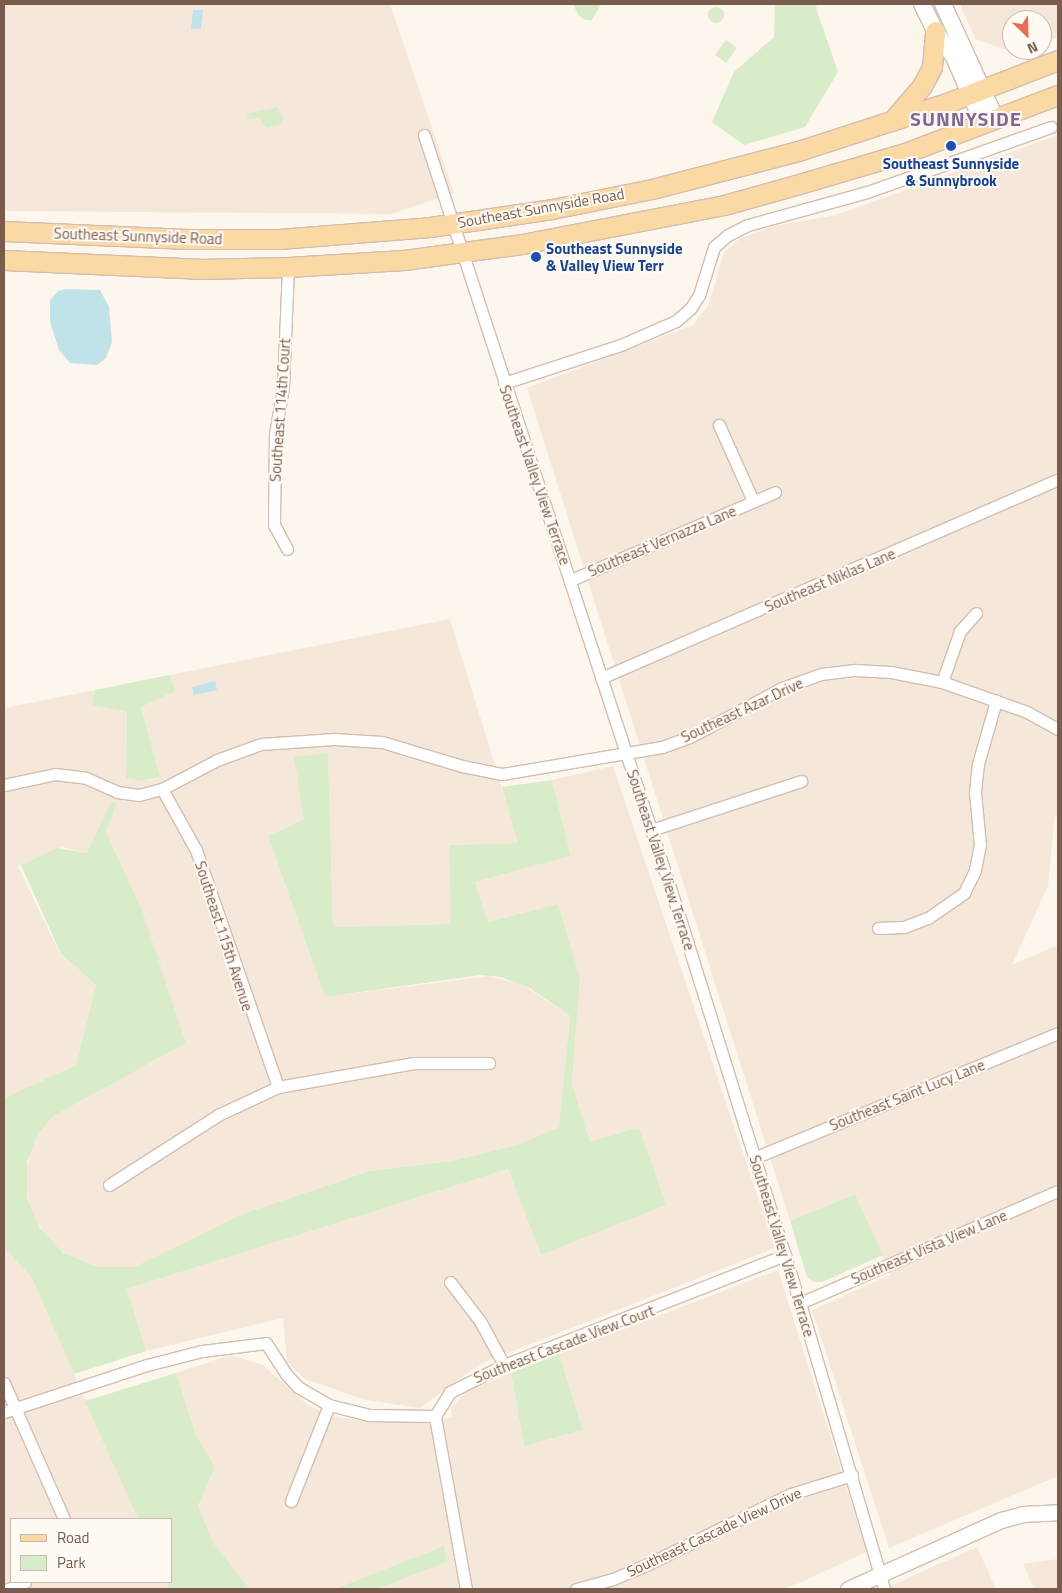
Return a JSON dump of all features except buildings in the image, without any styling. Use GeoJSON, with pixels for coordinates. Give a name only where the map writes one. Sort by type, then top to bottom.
{"type":"FeatureCollection","features":[{"type":"Feature","properties":{"kind":"main road"},"geometry":{"type":"LineString","coordinates":[[922,4],[935,31],[977,92]]}},
{"type":"Feature","properties":{"kind":"main road"},"geometry":{"type":"LineString","coordinates":[[942,4],[990,122]]}},
{"type":"Feature","properties":{"kind":"main road"},"geometry":{"type":"LineString","coordinates":[[891,122],[930,72],[935,58],[935,31]]}},
{"type":"Feature","properties":{"kind":"main road","name":"Southeast Sunnyside Road"},"geometry":{"type":"LineString","coordinates":[[4,231],[178,239],[279,239],[453,224],[552,209],[652,189],[798,151],[891,122],[977,92],[1058,60]]}},
{"type":"Feature","properties":{"kind":"main road","name":"Southeast Sunnyside Road"},"geometry":{"type":"LineString","coordinates":[[4,260],[199,269],[288,267],[462,252],[564,237],[724,205],[860,167],[990,122],[1058,95]]}},
{"type":"Feature","properties":{"kind":"street"},"geometry":{"type":"LineString","coordinates":[[504,383],[623,344],[676,321],[690,309],[698,295],[714,248],[728,235],[748,226],[894,183],[1050,128]]}},
{"type":"Feature","properties":{"kind":"street","name":"Southeast Valley View Terrace"},"geometry":{"type":"LineString","coordinates":[[424,134],[504,383],[571,580],[756,1157],[852,1474],[884,1589]]}},
{"type":"Feature","properties":{"kind":"street","name":"Southeast 114th Court"},"geometry":{"type":"LineString","coordinates":[[287,549],[274,525],[275,434],[283,387],[288,267]]}},
{"type":"Feature","properties":{"kind":"street","name":"Southeast Vernazza Lane"},"geometry":{"type":"LineString","coordinates":[[719,425],[753,502]]}},
{"type":"Feature","properties":{"kind":"street","name":"Southeast Niklas Lane"},"geometry":{"type":"LineString","coordinates":[[601,678],[1058,479]]}},
{"type":"Feature","properties":{"kind":"street","name":"Southeast Vernazza Lane"},"geometry":{"type":"LineString","coordinates":[[571,580],[775,492]]}},
{"type":"Feature","properties":{"kind":"street"},"geometry":{"type":"LineString","coordinates":[[942,682],[960,631],[976,613]]}},
{"type":"Feature","properties":{"kind":"street","name":"Southeast Azar Drive"},"geometry":{"type":"LineString","coordinates":[[4,785],[55,774],[86,778],[117,792],[139,795],[162,789],[239,751],[261,744],[304,740],[382,742],[462,766],[502,774],[662,746],[690,737],[782,688],[821,674],[855,670],[891,672],[942,682],[996,700],[1058,729]]}},
{"type":"Feature","properties":{"kind":"street"},"geometry":{"type":"LineString","coordinates":[[878,928],[904,927],[928,918],[964,893],[975,870],[980,845],[975,792],[978,764],[996,700]]}},
{"type":"Feature","properties":{"kind":"street"},"geometry":{"type":"LineString","coordinates":[[651,830],[801,781]]}},
{"type":"Feature","properties":{"kind":"street","name":"Southeast 115th Avenue"},"geometry":{"type":"LineString","coordinates":[[162,789],[196,850],[278,1086]]}},
{"type":"Feature","properties":{"kind":"street","name":"Southeast Saint Lucy Lane"},"geometry":{"type":"LineString","coordinates":[[756,1157],[1058,1033]]}},
{"type":"Feature","properties":{"kind":"street"},"geometry":{"type":"LineString","coordinates":[[109,1185],[218,1115],[278,1086],[329,1075],[414,1063],[489,1063]]}},
{"type":"Feature","properties":{"kind":"street","name":"Southeast Vista View Lane"},"geometry":{"type":"LineString","coordinates":[[800,1303],[1058,1191]]}},
{"type":"Feature","properties":{"kind":"street","name":"Southeast Cascade View Court"},"geometry":{"type":"LineString","coordinates":[[435,1416],[450,1392],[504,1365],[785,1256]]}},
{"type":"Feature","properties":{"kind":"street"},"geometry":{"type":"LineString","coordinates":[[450,1282],[480,1321],[504,1365]]}},
{"type":"Feature","properties":{"kind":"street"},"geometry":{"type":"LineString","coordinates":[[4,1412],[192,1353],[266,1343],[292,1381],[329,1405],[369,1415],[435,1416],[466,1589]]}},
{"type":"Feature","properties":{"kind":"street"},"geometry":{"type":"LineString","coordinates":[[4,1383],[64,1518]]}},
{"type":"Feature","properties":{"kind":"street"},"geometry":{"type":"LineString","coordinates":[[291,1502],[329,1405]]}},
{"type":"Feature","properties":{"kind":"street","name":"Southeast Cascade View Drive"},"geometry":{"type":"LineString","coordinates":[[576,1589],[639,1568],[792,1494],[852,1474]]}},
{"type":"Feature","properties":{"kind":"street"},"geometry":{"type":"LineString","coordinates":[[848,1589],[1001,1520],[1023,1514],[1058,1512]]}},
{"type":"Feature","properties":{"kind":"street"},"geometry":{"type":"LineString","coordinates":[[8,1589],[23,1583]]}},
{"type":"Feature","properties":{"kind":"shaded area"},"geometry":{"type":"Polygon","coordinates":[[[4,4],[390,4],[454,193],[391,214],[4,211],[4,4]]]}},
{"type":"Feature","properties":{"kind":"shaded area"},"geometry":{"type":"Polygon","coordinates":[[[960,4],[1058,4],[1058,37],[1052,40],[1052,10],[1002,10],[1002,48],[975,39],[960,4]]]}},
{"type":"Feature","properties":{"kind":"shaded area"},"geometry":{"type":"Polygon","coordinates":[[[1058,135],[1058,817],[1055,816],[1048,886],[1012,965],[1058,945],[1058,1476],[889,1548],[812,1310],[890,1275],[855,1194],[790,1221],[527,388],[693,325],[708,306],[724,253],[739,239],[773,226],[836,215],[1058,135]]]}},
{"type":"Feature","properties":{"kind":"shaded area"},"geometry":{"type":"Polygon","coordinates":[[[450,619],[519,843],[449,845],[452,924],[333,927],[328,753],[304,819],[268,836],[325,997],[489,976],[523,985],[570,1016],[559,1127],[520,1144],[452,1161],[368,1171],[240,1215],[134,1267],[98,1267],[70,1257],[48,1240],[29,1207],[25,1176],[30,1154],[38,1134],[52,1117],[186,1043],[140,906],[106,832],[117,805],[87,853],[61,847],[18,866],[60,954],[96,985],[76,1065],[4,1098],[4,708],[95,690],[92,705],[127,711],[126,778],[149,780],[160,777],[141,707],[176,691],[169,675],[450,619]]]}},
{"type":"Feature","properties":{"kind":"shaded area"},"geometry":{"type":"Polygon","coordinates":[[[613,766],[775,1248],[480,1364],[420,1408],[366,1400],[305,1379],[287,1362],[283,1318],[146,1351],[127,1289],[508,1169],[541,1255],[665,1205],[639,1127],[590,1142],[572,1083],[580,977],[558,904],[488,922],[475,882],[571,856],[552,780],[613,766]]]}},
{"type":"Feature","properties":{"kind":"shaded area"},"geometry":{"type":"Polygon","coordinates":[[[4,1247],[32,1278],[138,1518],[10,1518],[10,1583],[166,1583],[169,1589],[4,1589],[4,1247]]]}},
{"type":"Feature","properties":{"kind":"shaded area"},"geometry":{"type":"Polygon","coordinates":[[[778,1270],[867,1552],[786,1589],[377,1589],[446,1562],[444,1547],[335,1589],[250,1589],[214,1544],[198,1506],[215,1467],[196,1435],[176,1373],[231,1355],[263,1365],[309,1406],[335,1417],[374,1422],[452,1418],[451,1407],[467,1391],[511,1373],[524,1446],[583,1430],[559,1354],[778,1270]]]}},
{"type":"Feature","properties":{"kind":"shaded area"},"geometry":{"type":"Polygon","coordinates":[[[977,1547],[996,1589],[883,1589],[977,1547]]]}},
{"type":"Feature","properties":{"kind":"shaded area"},"geometry":{"type":"Polygon","coordinates":[[[1058,1559],[1058,1589],[1034,1589],[1023,1564],[1058,1559]]]}},
{"type":"Feature","properties":{"kind":"green space"},"geometry":{"type":"Polygon","coordinates":[[[573,4],[601,4],[592,20],[586,20],[579,16],[573,4]]]}},
{"type":"Feature","properties":{"kind":"green space"},"geometry":{"type":"Polygon","coordinates":[[[775,4],[817,4],[816,8],[838,72],[805,127],[744,145],[712,122],[734,72],[774,37],[775,4]]]}},
{"type":"Feature","properties":{"kind":"green space"},"geometry":{"type":"Polygon","coordinates":[[[713,7],[719,7],[724,12],[722,21],[713,23],[708,18],[708,12],[713,7]]]}},
{"type":"Feature","properties":{"kind":"green space"},"geometry":{"type":"Polygon","coordinates":[[[726,40],[737,48],[726,63],[715,55],[726,40]]]}},
{"type":"Feature","properties":{"kind":"green space"},"geometry":{"type":"Polygon","coordinates":[[[277,107],[284,118],[279,125],[266,128],[259,118],[249,119],[246,114],[277,107]]]}},
{"type":"Feature","properties":{"kind":"green space"},"geometry":{"type":"Polygon","coordinates":[[[169,675],[176,691],[141,707],[160,777],[142,781],[126,778],[127,712],[92,705],[95,690],[169,675]]]}},
{"type":"Feature","properties":{"kind":"green space"},"geometry":{"type":"Polygon","coordinates":[[[328,753],[333,927],[451,924],[449,845],[518,843],[502,787],[552,780],[571,856],[475,882],[488,922],[558,904],[580,977],[572,1083],[590,1142],[639,1127],[666,1205],[541,1255],[508,1169],[127,1289],[146,1351],[74,1374],[32,1278],[4,1247],[4,1098],[76,1065],[96,985],[61,954],[21,865],[57,848],[87,853],[111,802],[117,804],[106,832],[142,910],[186,1043],[52,1117],[38,1134],[27,1162],[27,1199],[40,1228],[63,1253],[98,1267],[134,1267],[240,1215],[369,1171],[452,1161],[520,1144],[559,1127],[570,1016],[530,988],[501,977],[481,975],[325,997],[268,836],[304,819],[294,757],[328,753]]]}},
{"type":"Feature","properties":{"kind":"green space"},"geometry":{"type":"Polygon","coordinates":[[[855,1194],[883,1255],[822,1282],[814,1282],[807,1277],[790,1221],[855,1194]]]}},
{"type":"Feature","properties":{"kind":"green space"},"geometry":{"type":"Polygon","coordinates":[[[559,1354],[583,1430],[524,1446],[511,1373],[559,1354]]]}},
{"type":"Feature","properties":{"kind":"green space"},"geometry":{"type":"Polygon","coordinates":[[[176,1373],[196,1435],[215,1467],[198,1506],[214,1544],[250,1589],[169,1589],[166,1583],[172,1583],[172,1518],[138,1518],[85,1401],[176,1373]]]}},
{"type":"Feature","properties":{"kind":"green space"},"geometry":{"type":"Polygon","coordinates":[[[444,1546],[447,1562],[377,1589],[335,1589],[444,1546]]]}},
{"type":"Feature","properties":{"kind":"water"},"geometry":{"type":"Polygon","coordinates":[[[193,10],[203,10],[201,29],[191,29],[193,10]]]}},
{"type":"Feature","properties":{"kind":"water"},"geometry":{"type":"Polygon","coordinates":[[[65,289],[100,290],[109,307],[112,342],[106,358],[97,365],[70,363],[59,350],[50,322],[50,300],[58,291],[65,289]]]}},
{"type":"Feature","properties":{"kind":"water"},"geometry":{"type":"Polygon","coordinates":[[[215,681],[217,690],[194,695],[192,687],[215,681]]]}},
{"type":"Feature","properties":{"kind":"place","name":"Southeast Sunnyside & Sunnybrook"},"geometry":{"type":"Point","coordinates":[951,146]}},
{"type":"Feature","properties":{"kind":"place","name":"Southeast Sunnyside & Valley View Terr"},"geometry":{"type":"Point","coordinates":[536,257]}},
{"type":"Feature","properties":{"kind":"district","name":"SUNNYSIDE"},"geometry":{"type":"Point","coordinates":[966,118]}}]}
